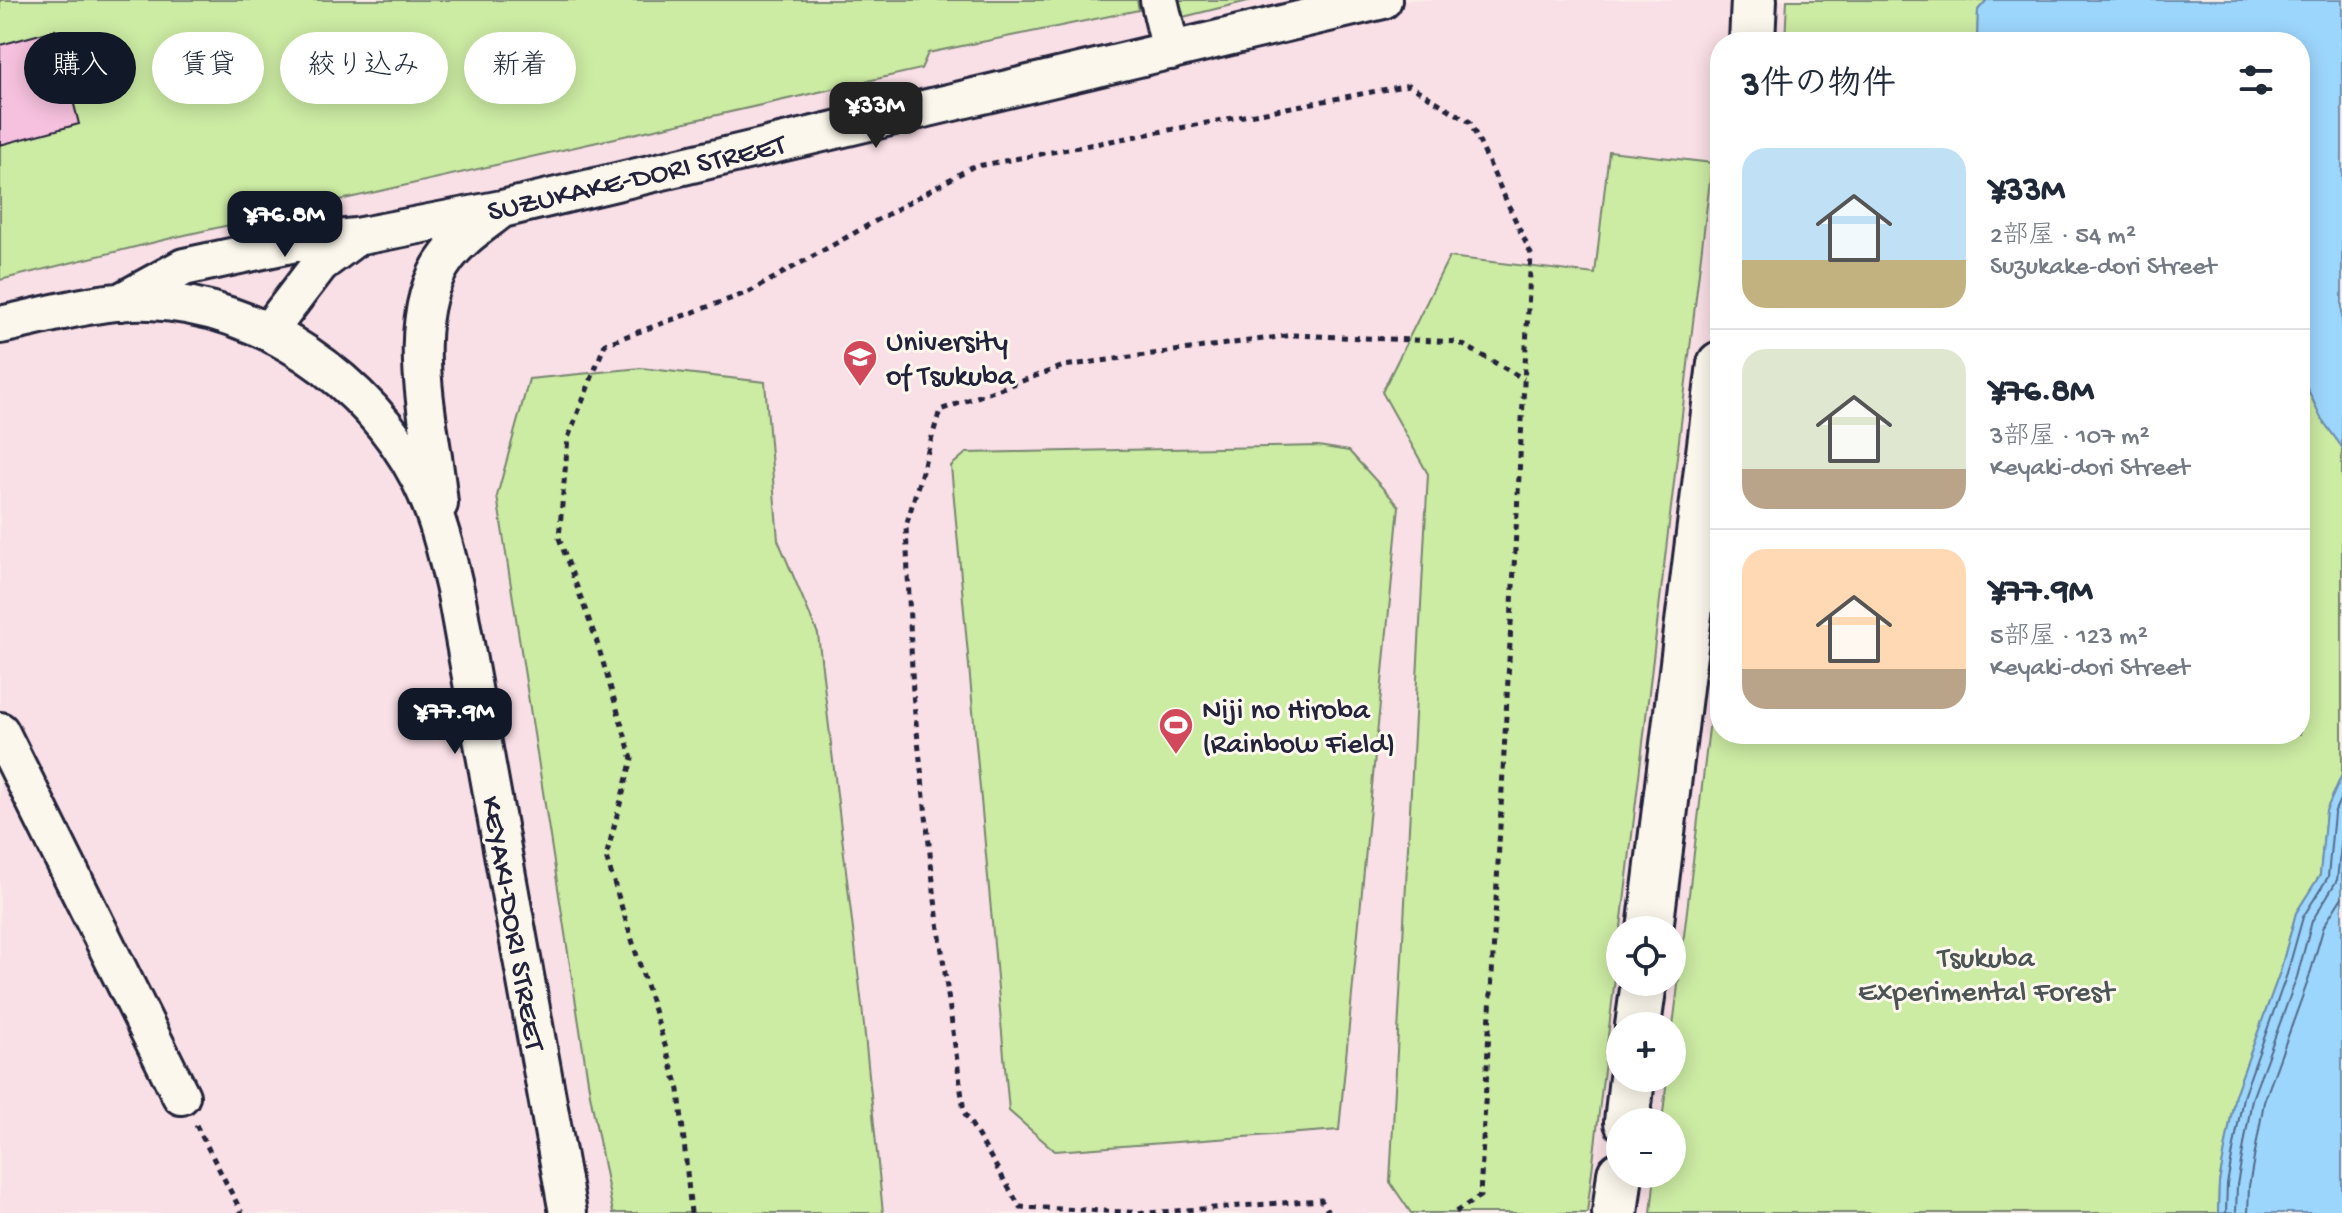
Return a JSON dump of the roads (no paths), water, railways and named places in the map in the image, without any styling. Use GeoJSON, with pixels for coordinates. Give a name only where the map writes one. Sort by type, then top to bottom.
{"type":"FeatureCollection","features":[{"type":"Feature","properties":{"kind":"main road"},"geometry":{"type":"LineString","coordinates":[[1752,32],[1754,0]]}},
{"type":"Feature","properties":{"kind":"main road"},"geometry":{"type":"LineString","coordinates":[[1652,916],[1710,445]]}},
{"type":"Feature","properties":{"kind":"main road"},"geometry":{"type":"LineString","coordinates":[[1615,1213],[1618,1188]]}},
{"type":"Feature","properties":{"kind":"street"},"geometry":{"type":"LineString","coordinates":[[1159,0],[1171,51]]}},
{"type":"Feature","properties":{"kind":"street","name":"SUZUKAKE-DORI STREET"},"geometry":{"type":"LineString","coordinates":[[120,302],[184,267],[296,243],[356,237],[502,209],[1383,0]]}},
{"type":"Feature","properties":{"kind":"street"},"geometry":{"type":"LineString","coordinates":[[442,535],[437,476],[421,376],[424,323],[430,293],[446,258],[502,209]]}},
{"type":"Feature","properties":{"kind":"street"},"geometry":{"type":"LineString","coordinates":[[268,332],[320,264],[356,237]]}},
{"type":"Feature","properties":{"kind":"street"},"geometry":{"type":"LineString","coordinates":[[0,325],[120,302]]}},
{"type":"Feature","properties":{"kind":"street","name":"KEYAKI-DORI STREET"},"geometry":{"type":"LineString","coordinates":[[120,302],[181,303],[219,313],[268,332],[352,389],[388,428],[419,479],[442,535],[456,594],[568,1213]]}},
{"type":"Feature","properties":{"kind":"street"},"geometry":{"type":"LineString","coordinates":[[0,731],[181,1096]]}},
{"type":"Feature","properties":{"kind":"water"},"geometry":{"type":"Polygon","coordinates":[[[1987,0],[2342,0],[2342,447],[2321,418],[2310,394],[2310,32],[1977,32],[1978,10],[1987,0]]]}},
{"type":"Feature","properties":{"kind":"water"},"geometry":{"type":"Polygon","coordinates":[[[2342,775],[2342,1213],[2218,1213],[2219,1183],[2235,1095],[2280,972],[2296,913],[2320,875],[2326,811],[2342,775]]]}},
{"type":"Feature","properties":{"kind":"place","name":"University of Tsukuba"},"geometry":{"type":"Point","coordinates":[860,388]}},
{"type":"Feature","properties":{"kind":"place","name":"Niji no Hiroba (Rainbow Field)"},"geometry":{"type":"Point","coordinates":[1176,756]}},
{"type":"Feature","properties":{"kind":"park label","name":"Tsukuba Experimental Forest"},"geometry":{"type":"Point","coordinates":[1986,973]}}]}
